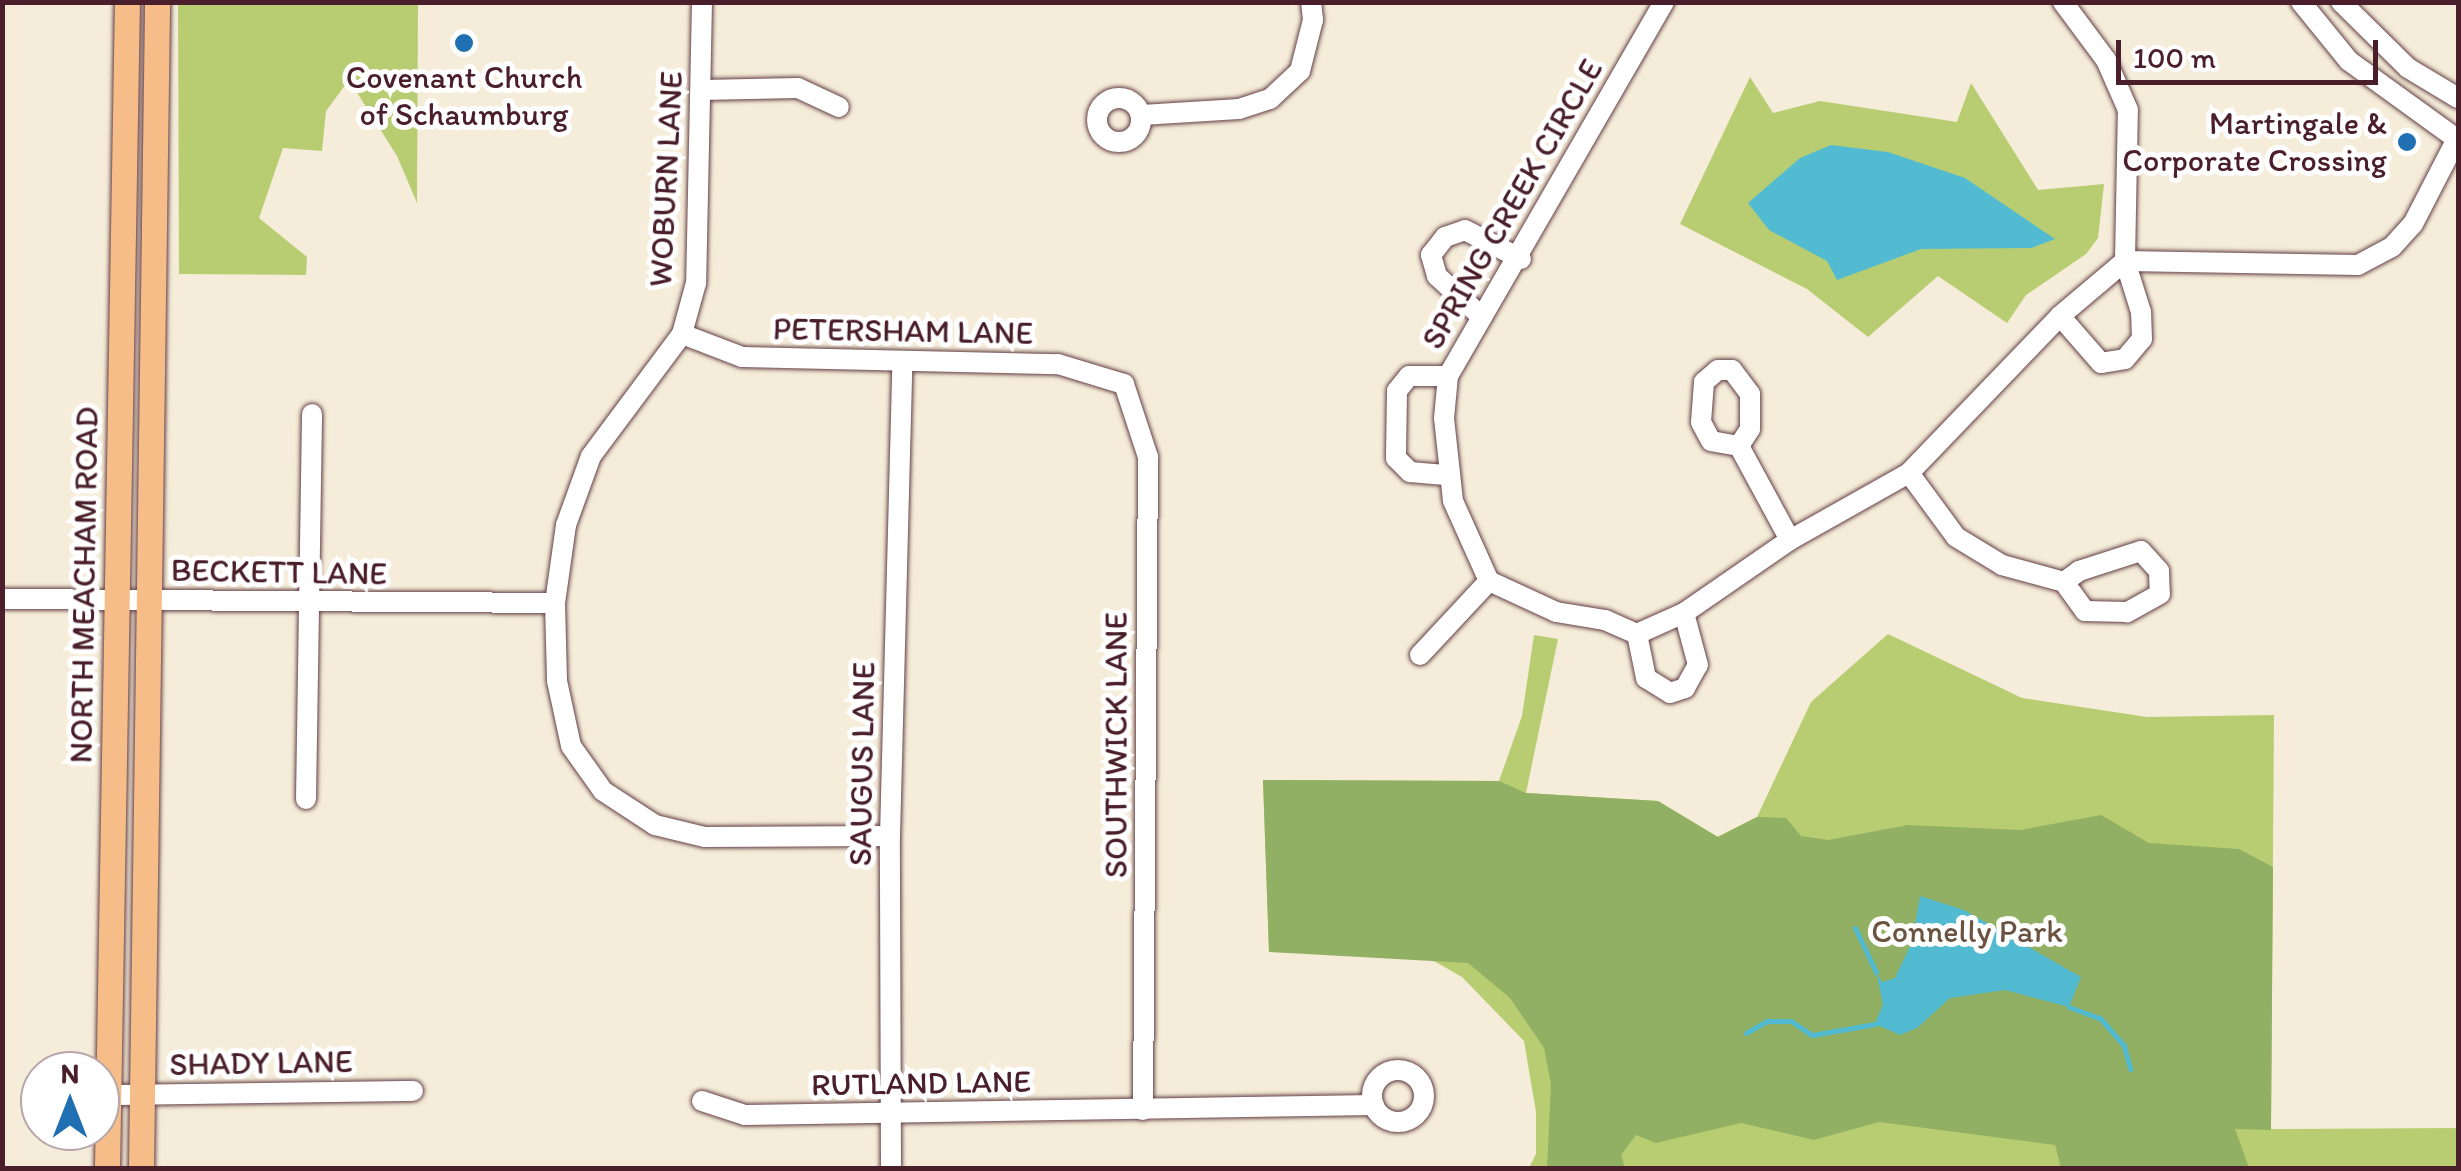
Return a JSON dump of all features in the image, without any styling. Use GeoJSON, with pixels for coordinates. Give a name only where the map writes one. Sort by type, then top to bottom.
{"type":"FeatureCollection","features":[{"type":"Feature","properties":{"kind":"main road","name":"NORTH MEACHAM ROAD"},"geometry":{"type":"LineString","coordinates":[[111,1051],[126,2]]}},
{"type":"Feature","properties":{"kind":"main road","name":"NORTH MEACHAM ROAD"},"geometry":{"type":"LineString","coordinates":[[140,1168],[157,2]]}},
{"type":"Feature","properties":{"kind":"street","name":"WOBURN LANE"},"geometry":{"type":"LineString","coordinates":[[702,2],[696,284],[682,334],[591,456],[566,525],[554,603],[557,680],[571,746],[603,791],[655,826],[705,838],[890,836]]}},
{"type":"Feature","properties":{"kind":"street"},"geometry":{"type":"LineString","coordinates":[[1142,115],[1239,110],[1270,98],[1300,70],[1313,20],[1311,2]]}},
{"type":"Feature","properties":{"kind":"street","name":"SPRING CREEK CIRCLE"},"geometry":{"type":"LineString","coordinates":[[1490,581],[1448,475],[1448,376],[1521,259],[1664,2]]}},
{"type":"Feature","properties":{"kind":"street"},"geometry":{"type":"LineString","coordinates":[[2060,316],[2102,363],[2125,359],[2142,339],[2142,312],[2125,261],[2128,110],[2106,60],[2063,2]]}},
{"type":"Feature","properties":{"kind":"street"},"geometry":{"type":"LineString","coordinates":[[1420,656],[1490,581],[1556,612],[1605,620],[1636,634],[1684,612],[1790,540],[1909,473],[2060,316],[2125,261],[2358,265],[2392,247],[2414,224],[2458,139],[2349,62],[2300,2]]}},
{"type":"Feature","properties":{"kind":"street"},"geometry":{"type":"LineString","coordinates":[[2341,2],[2408,68],[2458,98]]}},
{"type":"Feature","properties":{"kind":"street"},"geometry":{"type":"LineString","coordinates":[[700,90],[798,88],[839,107]]}},
{"type":"Feature","properties":{"kind":"street"},"geometry":{"type":"LineString","coordinates":[[1482,317],[1437,276],[1431,256],[1445,237],[1465,230],[1521,259]]}},
{"type":"Feature","properties":{"kind":"street","name":"PETERSHAM LANE"},"geometry":{"type":"LineString","coordinates":[[682,334],[742,357],[1058,364],[1124,384]]}},
{"type":"Feature","properties":{"kind":"street","name":"SAUGUS LANE"},"geometry":{"type":"LineString","coordinates":[[891,1168],[890,836],[902,362]]}},
{"type":"Feature","properties":{"kind":"street"},"geometry":{"type":"LineString","coordinates":[[1448,376],[1409,376],[1397,392],[1396,458],[1410,472],[1448,475]]}},
{"type":"Feature","properties":{"kind":"street","name":"SOUTHWICK LANE"},"geometry":{"type":"LineString","coordinates":[[1124,384],[1148,456],[1143,1110]]}},
{"type":"Feature","properties":{"kind":"street"},"geometry":{"type":"LineString","coordinates":[[306,800],[312,414]]}},
{"type":"Feature","properties":{"kind":"street"},"geometry":{"type":"LineString","coordinates":[[1739,446],[1790,540]]}},
{"type":"Feature","properties":{"kind":"street"},"geometry":{"type":"LineString","coordinates":[[1909,473],[1956,537],[2002,565],[2064,582]]}},
{"type":"Feature","properties":{"kind":"street","name":"BECKETT LANE"},"geometry":{"type":"LineString","coordinates":[[2,599],[554,603]]}},
{"type":"Feature","properties":{"kind":"street"},"geometry":{"type":"LineString","coordinates":[[1636,634],[1646,678],[1670,693],[1685,688],[1698,665],[1684,612]]}},
{"type":"Feature","properties":{"kind":"street","name":"SHADY LANE"},"geometry":{"type":"LineString","coordinates":[[120,1095],[413,1091]]}},
{"type":"Feature","properties":{"kind":"street","name":"RUTLAND LANE"},"geometry":{"type":"LineString","coordinates":[[702,1102],[746,1114],[890,1115],[1374,1105]]}},
{"type":"Feature","properties":{"kind":"green space"},"geometry":{"type":"Polygon","coordinates":[[[178,3],[418,3],[417,203],[397,156],[349,80],[326,111],[322,151],[283,148],[259,218],[307,257],[306,275],[179,274],[178,3]]]}},
{"type":"Feature","properties":{"kind":"green space"},"geometry":{"type":"Polygon","coordinates":[[[1750,77],[1773,113],[1820,101],[1957,122],[1971,83],[2038,190],[2104,184],[2098,238],[2086,254],[2026,295],[2007,323],[1938,276],[1868,337],[1807,289],[1680,224],[1750,77]]]}},
{"type":"Feature","properties":{"kind":"green space","name":"Connelly Park"},"geometry":{"type":"Polygon","coordinates":[[[1888,634],[2022,698],[2147,717],[2274,715],[2271,1129],[2458,1128],[2458,1168],[1529,1168],[1536,1154],[1536,1112],[1524,1041],[1462,977],[1427,957],[1269,952],[1263,780],[1499,781],[1522,716],[1534,635],[1558,639],[1526,793],[1658,801],[1717,837],[1757,817],[1811,702],[1888,634]]]}},
{"type":"Feature","properties":{"kind":"green space","name":"Connelly Park"},"geometry":{"type":"Polygon","coordinates":[[[1263,780],[1499,781],[1526,793],[1658,801],[1718,837],[1757,817],[1786,818],[1801,836],[1828,840],[1908,825],[2020,830],[2101,815],[2149,843],[2239,849],[2273,867],[2271,1130],[2235,1129],[2249,1168],[2061,1168],[2055,1145],[1879,1122],[1814,1140],[1741,1123],[1656,1143],[1636,1135],[1621,1155],[1625,1168],[1547,1168],[1551,1084],[1544,1048],[1510,998],[1468,963],[1269,952],[1263,780]]]}},
{"type":"Feature","properties":{"kind":"water"},"geometry":{"type":"Polygon","coordinates":[[[1831,145],[1888,152],[1965,178],[2055,239],[2031,248],[1921,249],[1837,280],[1827,261],[1769,230],[1748,203],[1800,158],[1831,145]]]}},
{"type":"Feature","properties":{"kind":"water"},"geometry":{"type":"Polygon","coordinates":[[[1920,896],[1964,910],[2081,977],[2069,1007],[2005,990],[1950,998],[1917,1028],[1900,1035],[1875,1024],[1883,1004],[1876,972],[1882,982],[1895,978],[1912,942],[1920,896]]]}},
{"type":"Feature","properties":{"kind":"waterway"},"geometry":{"type":"LineString","coordinates":[[1855,928],[1876,972]]}},
{"type":"Feature","properties":{"kind":"waterway"},"geometry":{"type":"LineString","coordinates":[[2069,1007],[2100,1018],[2124,1046],[2130,1069]]}},
{"type":"Feature","properties":{"kind":"waterway"},"geometry":{"type":"LineString","coordinates":[[1746,1033],[1767,1021],[1791,1021],[1812,1035],[1875,1024]]}},
{"type":"Feature","properties":{"kind":"place","name":"Covenant Church of Schaumburg"},"geometry":{"type":"Point","coordinates":[464,43]}},
{"type":"Feature","properties":{"kind":"place","name":"Martingale & Corporate Crossing"},"geometry":{"type":"Point","coordinates":[2407,142]}}]}
